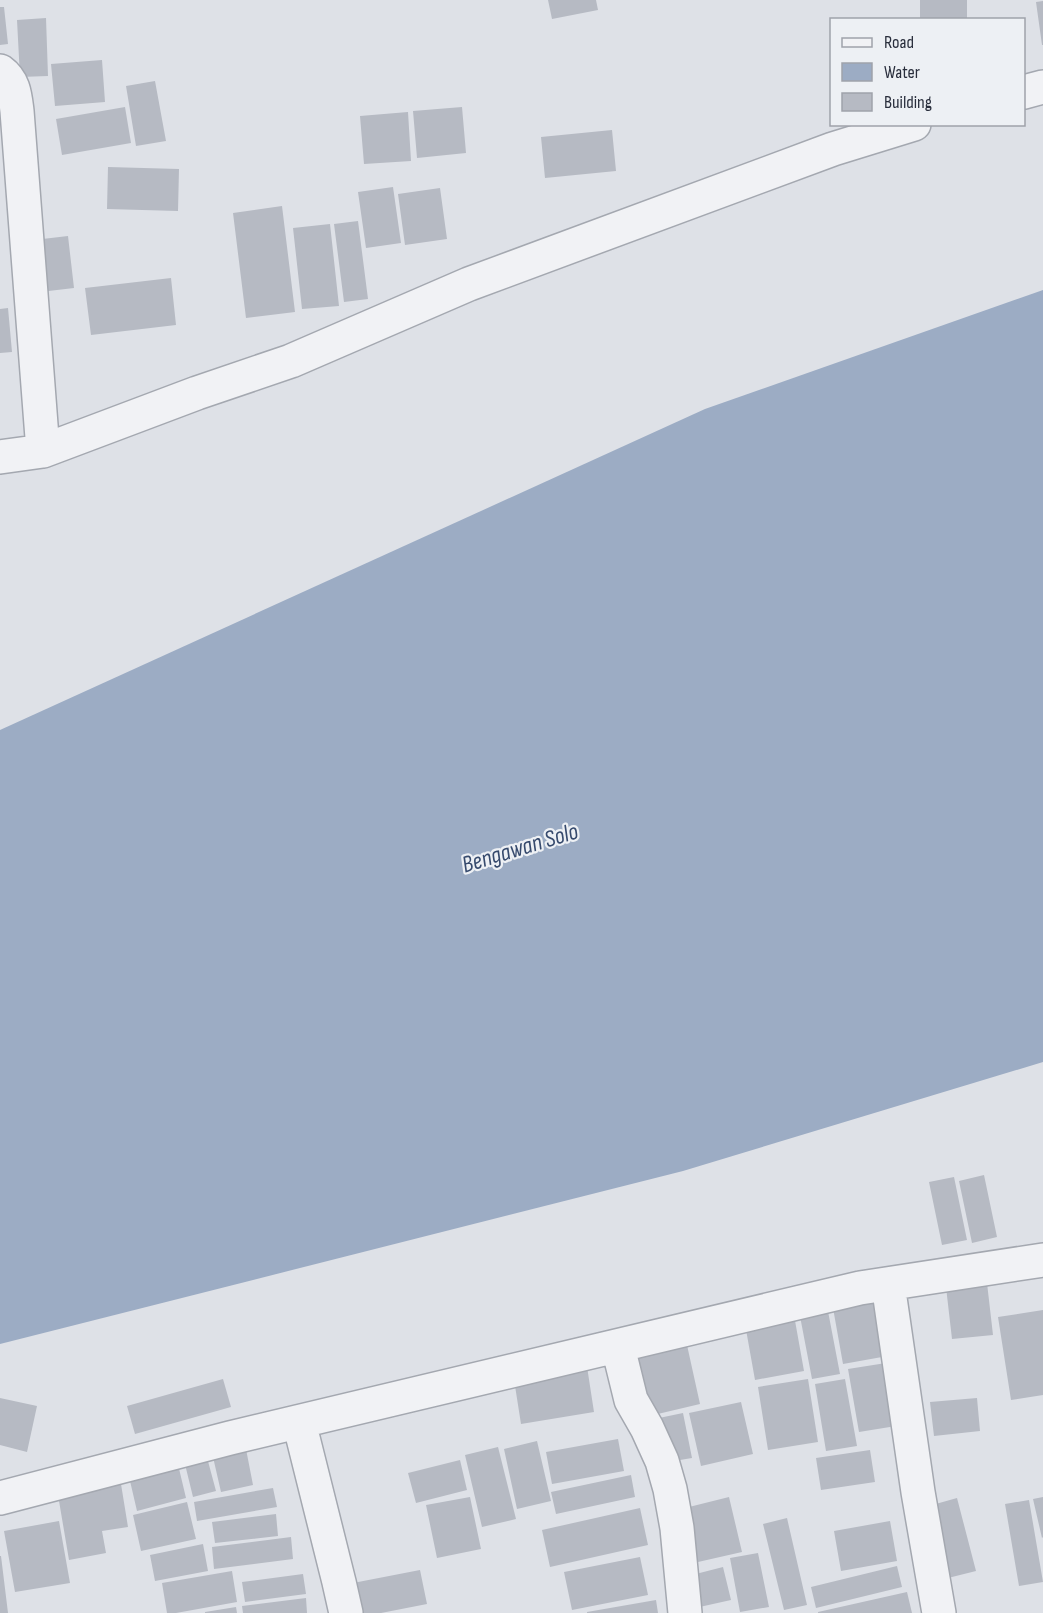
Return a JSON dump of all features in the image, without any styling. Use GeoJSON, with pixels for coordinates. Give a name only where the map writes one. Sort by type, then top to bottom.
{"type":"FeatureCollection","features":[{"type":"Feature","properties":{"kind":"street"},"geometry":{"type":"LineString","coordinates":[[0,71],[6,75],[14,87],[17,111],[43,451]]}},
{"type":"Feature","properties":{"kind":"street"},"geometry":{"type":"LineString","coordinates":[[1025,92],[1043,87]]}},
{"type":"Feature","properties":{"kind":"street"},"geometry":{"type":"LineString","coordinates":[[0,457],[43,451],[197,393],[291,361],[469,284],[833,149],[908,126]]}},
{"type":"Feature","properties":{"kind":"street"},"geometry":{"type":"LineString","coordinates":[[0,1498],[230,1438],[860,1288],[1043,1260]]}},
{"type":"Feature","properties":{"kind":"street"},"geometry":{"type":"LineString","coordinates":[[888,1284],[918,1492],[939,1613]]}},
{"type":"Feature","properties":{"kind":"street"},"geometry":{"type":"LineString","coordinates":[[618,1347],[631,1400],[648,1428],[662,1461],[670,1489],[685,1613]]}},
{"type":"Feature","properties":{"kind":"street"},"geometry":{"type":"LineString","coordinates":[[299,1422],[346,1613]]}},
{"type":"Feature","properties":{"kind":"water","name":"Bengawan Solo"},"geometry":{"type":"Polygon","coordinates":[[[1043,290],[1043,1062],[683,1171],[0,1344],[0,730],[705,409],[1043,290]]]}},
{"type":"Feature","properties":{"kind":"building"},"geometry":{"type":"Polygon","coordinates":[[[548,0],[596,0],[598,10],[552,19],[548,0]]]}},
{"type":"Feature","properties":{"kind":"building"},"geometry":{"type":"Polygon","coordinates":[[[920,0],[967,0],[967,18],[920,18],[920,0]]]}},
{"type":"Feature","properties":{"kind":"building"},"geometry":{"type":"Polygon","coordinates":[[[1043,1],[1043,45],[1042,45],[1036,2],[1043,1]]]}},
{"type":"Feature","properties":{"kind":"building"},"geometry":{"type":"Polygon","coordinates":[[[0,7],[4,7],[8,44],[0,45],[0,7]]]}},
{"type":"Feature","properties":{"kind":"building"},"geometry":{"type":"Polygon","coordinates":[[[46,18],[48,76],[20,77],[17,20],[46,18]]]}},
{"type":"Feature","properties":{"kind":"building"},"geometry":{"type":"Polygon","coordinates":[[[102,60],[105,102],[55,106],[51,64],[102,60]]]}},
{"type":"Feature","properties":{"kind":"building"},"geometry":{"type":"Polygon","coordinates":[[[155,81],[166,141],[136,146],[126,86],[155,81]]]}},
{"type":"Feature","properties":{"kind":"building"},"geometry":{"type":"Polygon","coordinates":[[[125,107],[131,143],[62,155],[56,119],[125,107]]]}},
{"type":"Feature","properties":{"kind":"building"},"geometry":{"type":"Polygon","coordinates":[[[462,107],[466,153],[417,158],[413,111],[462,107]]]}},
{"type":"Feature","properties":{"kind":"building"},"geometry":{"type":"Polygon","coordinates":[[[408,112],[411,161],[364,164],[360,116],[408,112]]]}},
{"type":"Feature","properties":{"kind":"building"},"geometry":{"type":"Polygon","coordinates":[[[612,130],[616,171],[545,178],[541,137],[612,130]]]}},
{"type":"Feature","properties":{"kind":"building"},"geometry":{"type":"Polygon","coordinates":[[[108,167],[179,169],[178,211],[107,209],[108,167]]]}},
{"type":"Feature","properties":{"kind":"building"},"geometry":{"type":"Polygon","coordinates":[[[393,187],[401,243],[366,248],[358,192],[393,187]]]}},
{"type":"Feature","properties":{"kind":"building"},"geometry":{"type":"Polygon","coordinates":[[[440,188],[447,239],[405,245],[398,194],[440,188]]]}},
{"type":"Feature","properties":{"kind":"building"},"geometry":{"type":"Polygon","coordinates":[[[282,206],[295,312],[246,318],[233,213],[282,206]]]}},
{"type":"Feature","properties":{"kind":"building"},"geometry":{"type":"Polygon","coordinates":[[[358,221],[368,299],[344,302],[334,224],[358,221]]]}},
{"type":"Feature","properties":{"kind":"building"},"geometry":{"type":"Polygon","coordinates":[[[330,224],[339,306],[302,309],[293,228],[330,224]]]}},
{"type":"Feature","properties":{"kind":"building"},"geometry":{"type":"Polygon","coordinates":[[[68,236],[74,288],[40,292],[34,240],[68,236]]]}},
{"type":"Feature","properties":{"kind":"building"},"geometry":{"type":"Polygon","coordinates":[[[171,278],[176,325],[91,335],[85,288],[171,278]]]}},
{"type":"Feature","properties":{"kind":"building"},"geometry":{"type":"Polygon","coordinates":[[[8,308],[12,352],[0,353],[0,309],[8,308]]]}},
{"type":"Feature","properties":{"kind":"building"},"geometry":{"type":"Polygon","coordinates":[[[984,1175],[997,1237],[972,1243],[959,1181],[984,1175]]]}},
{"type":"Feature","properties":{"kind":"building"},"geometry":{"type":"Polygon","coordinates":[[[954,1177],[967,1240],[942,1245],[929,1182],[954,1177]]]}},
{"type":"Feature","properties":{"kind":"building"},"geometry":{"type":"Polygon","coordinates":[[[987,1283],[993,1335],[952,1339],[946,1287],[987,1283]]]}},
{"type":"Feature","properties":{"kind":"building"},"geometry":{"type":"Polygon","coordinates":[[[873,1301],[882,1357],[843,1364],[833,1308],[873,1301]]]}},
{"type":"Feature","properties":{"kind":"building"},"geometry":{"type":"Polygon","coordinates":[[[827,1306],[840,1374],[812,1379],[799,1311],[827,1306]]]}},
{"type":"Feature","properties":{"kind":"building"},"geometry":{"type":"Polygon","coordinates":[[[1043,1310],[1043,1395],[1011,1400],[998,1317],[1043,1310]]]}},
{"type":"Feature","properties":{"kind":"building"},"geometry":{"type":"Polygon","coordinates":[[[794,1315],[804,1371],[755,1380],[745,1324],[794,1315]]]}},
{"type":"Feature","properties":{"kind":"building"},"geometry":{"type":"Polygon","coordinates":[[[685,1336],[700,1404],[645,1417],[629,1348],[685,1336]]]}},
{"type":"Feature","properties":{"kind":"building"},"geometry":{"type":"Polygon","coordinates":[[[586,1360],[594,1412],[521,1424],[513,1373],[586,1360]]]}},
{"type":"Feature","properties":{"kind":"building"},"geometry":{"type":"Polygon","coordinates":[[[886,1363],[896,1426],[859,1432],[848,1369],[886,1363]]]}},
{"type":"Feature","properties":{"kind":"building"},"geometry":{"type":"Polygon","coordinates":[[[223,1379],[231,1407],[135,1434],[127,1406],[223,1379]]]}},
{"type":"Feature","properties":{"kind":"building"},"geometry":{"type":"Polygon","coordinates":[[[808,1379],[818,1442],[768,1450],[758,1387],[808,1379]]]}},
{"type":"Feature","properties":{"kind":"building"},"geometry":{"type":"Polygon","coordinates":[[[845,1379],[857,1446],[826,1451],[815,1384],[845,1379]]]}},
{"type":"Feature","properties":{"kind":"building"},"geometry":{"type":"Polygon","coordinates":[[[0,1398],[37,1406],[27,1452],[0,1445],[0,1398]]]}},
{"type":"Feature","properties":{"kind":"building"},"geometry":{"type":"Polygon","coordinates":[[[977,1398],[980,1431],[934,1436],[930,1402],[977,1398]]]}},
{"type":"Feature","properties":{"kind":"building"},"geometry":{"type":"Polygon","coordinates":[[[741,1402],[753,1454],[701,1466],[689,1413],[741,1402]]]}},
{"type":"Feature","properties":{"kind":"building"},"geometry":{"type":"Polygon","coordinates":[[[683,1413],[692,1458],[668,1462],[659,1418],[683,1413]]]}},
{"type":"Feature","properties":{"kind":"building"},"geometry":{"type":"Polygon","coordinates":[[[618,1439],[624,1471],[552,1484],[546,1452],[618,1439]]]}},
{"type":"Feature","properties":{"kind":"building"},"geometry":{"type":"Polygon","coordinates":[[[537,1441],[551,1501],[517,1509],[504,1449],[537,1441]]]}},
{"type":"Feature","properties":{"kind":"building"},"geometry":{"type":"Polygon","coordinates":[[[498,1447],[516,1519],[482,1527],[465,1455],[498,1447]]]}},
{"type":"Feature","properties":{"kind":"building"},"geometry":{"type":"Polygon","coordinates":[[[246,1449],[253,1485],[221,1492],[213,1457],[246,1449]]]}},
{"type":"Feature","properties":{"kind":"building"},"geometry":{"type":"Polygon","coordinates":[[[205,1450],[216,1491],[193,1497],[183,1456],[205,1450]]]}},
{"type":"Feature","properties":{"kind":"building"},"geometry":{"type":"Polygon","coordinates":[[[870,1450],[875,1482],[821,1490],[816,1458],[870,1450]]]}},
{"type":"Feature","properties":{"kind":"building"},"geometry":{"type":"Polygon","coordinates":[[[176,1456],[186,1498],[137,1511],[127,1468],[176,1456]]]}},
{"type":"Feature","properties":{"kind":"building"},"geometry":{"type":"Polygon","coordinates":[[[460,1460],[467,1490],[416,1503],[408,1473],[460,1460]]]}},
{"type":"Feature","properties":{"kind":"building"},"geometry":{"type":"Polygon","coordinates":[[[631,1475],[635,1497],[556,1514],[551,1492],[631,1475]]]}},
{"type":"Feature","properties":{"kind":"building"},"geometry":{"type":"Polygon","coordinates":[[[121,1484],[128,1527],[102,1531],[106,1553],[69,1560],[58,1495],[121,1484]]]}},
{"type":"Feature","properties":{"kind":"building"},"geometry":{"type":"Polygon","coordinates":[[[273,1488],[277,1507],[197,1521],[194,1502],[273,1488]]]}},
{"type":"Feature","properties":{"kind":"building"},"geometry":{"type":"Polygon","coordinates":[[[470,1497],[481,1549],[437,1558],[426,1505],[470,1497]]]}},
{"type":"Feature","properties":{"kind":"building"},"geometry":{"type":"Polygon","coordinates":[[[729,1497],[742,1552],[698,1562],[685,1508],[729,1497]]]}},
{"type":"Feature","properties":{"kind":"building"},"geometry":{"type":"Polygon","coordinates":[[[1043,1497],[1043,1537],[1042,1538],[1033,1499],[1043,1497]]]}},
{"type":"Feature","properties":{"kind":"building"},"geometry":{"type":"Polygon","coordinates":[[[957,1498],[976,1571],[944,1579],[925,1507],[957,1498]]]}},
{"type":"Feature","properties":{"kind":"building"},"geometry":{"type":"Polygon","coordinates":[[[1029,1500],[1043,1582],[1019,1586],[1005,1504],[1029,1500]]]}},
{"type":"Feature","properties":{"kind":"building"},"geometry":{"type":"Polygon","coordinates":[[[187,1502],[196,1539],[141,1551],[133,1515],[187,1502]]]}},
{"type":"Feature","properties":{"kind":"building"},"geometry":{"type":"Polygon","coordinates":[[[640,1508],[648,1545],[550,1567],[542,1530],[640,1508]]]}},
{"type":"Feature","properties":{"kind":"building"},"geometry":{"type":"Polygon","coordinates":[[[276,1514],[278,1536],[215,1543],[212,1522],[276,1514]]]}},
{"type":"Feature","properties":{"kind":"building"},"geometry":{"type":"Polygon","coordinates":[[[787,1518],[807,1605],[784,1610],[763,1524],[787,1518]]]}},
{"type":"Feature","properties":{"kind":"building"},"geometry":{"type":"Polygon","coordinates":[[[59,1521],[70,1583],[15,1592],[4,1531],[59,1521]]]}},
{"type":"Feature","properties":{"kind":"building"},"geometry":{"type":"Polygon","coordinates":[[[890,1521],[897,1561],[841,1571],[834,1531],[890,1521]]]}},
{"type":"Feature","properties":{"kind":"building"},"geometry":{"type":"Polygon","coordinates":[[[291,1537],[293,1559],[214,1569],[212,1547],[291,1537]]]}},
{"type":"Feature","properties":{"kind":"building"},"geometry":{"type":"Polygon","coordinates":[[[203,1544],[208,1571],[155,1581],[150,1555],[203,1544]]]}},
{"type":"Feature","properties":{"kind":"building"},"geometry":{"type":"Polygon","coordinates":[[[758,1553],[769,1607],[740,1612],[730,1558],[758,1553]]]}},
{"type":"Feature","properties":{"kind":"building"},"geometry":{"type":"Polygon","coordinates":[[[1,1556],[8,1613],[0,1613],[1,1556]]]}},
{"type":"Feature","properties":{"kind":"building"},"geometry":{"type":"Polygon","coordinates":[[[640,1557],[648,1595],[572,1610],[564,1572],[640,1557]]]}},
{"type":"Feature","properties":{"kind":"building"},"geometry":{"type":"Polygon","coordinates":[[[897,1566],[902,1587],[816,1608],[811,1587],[897,1566]]]}},
{"type":"Feature","properties":{"kind":"building"},"geometry":{"type":"Polygon","coordinates":[[[723,1567],[731,1600],[695,1608],[688,1576],[723,1567]]]}},
{"type":"Feature","properties":{"kind":"building"},"geometry":{"type":"Polygon","coordinates":[[[420,1570],[427,1604],[381,1613],[359,1613],[353,1583],[420,1570]]]}},
{"type":"Feature","properties":{"kind":"building"},"geometry":{"type":"Polygon","coordinates":[[[232,1571],[237,1602],[167,1613],[162,1583],[232,1571]]]}},
{"type":"Feature","properties":{"kind":"building"},"geometry":{"type":"Polygon","coordinates":[[[303,1574],[306,1594],[245,1602],[242,1582],[303,1574]]]}},
{"type":"Feature","properties":{"kind":"building"},"geometry":{"type":"Polygon","coordinates":[[[907,1592],[912,1613],[818,1613],[818,1612],[907,1592]]]}},
{"type":"Feature","properties":{"kind":"building"},"geometry":{"type":"Polygon","coordinates":[[[306,1598],[307,1613],[243,1613],[242,1606],[306,1598]]]}},
{"type":"Feature","properties":{"kind":"building"},"geometry":{"type":"Polygon","coordinates":[[[656,1600],[658,1613],[587,1613],[587,1612],[656,1600]]]}},
{"type":"Feature","properties":{"kind":"building"},"geometry":{"type":"Polygon","coordinates":[[[236,1607],[237,1613],[205,1613],[205,1612],[236,1607]]]}}]}
